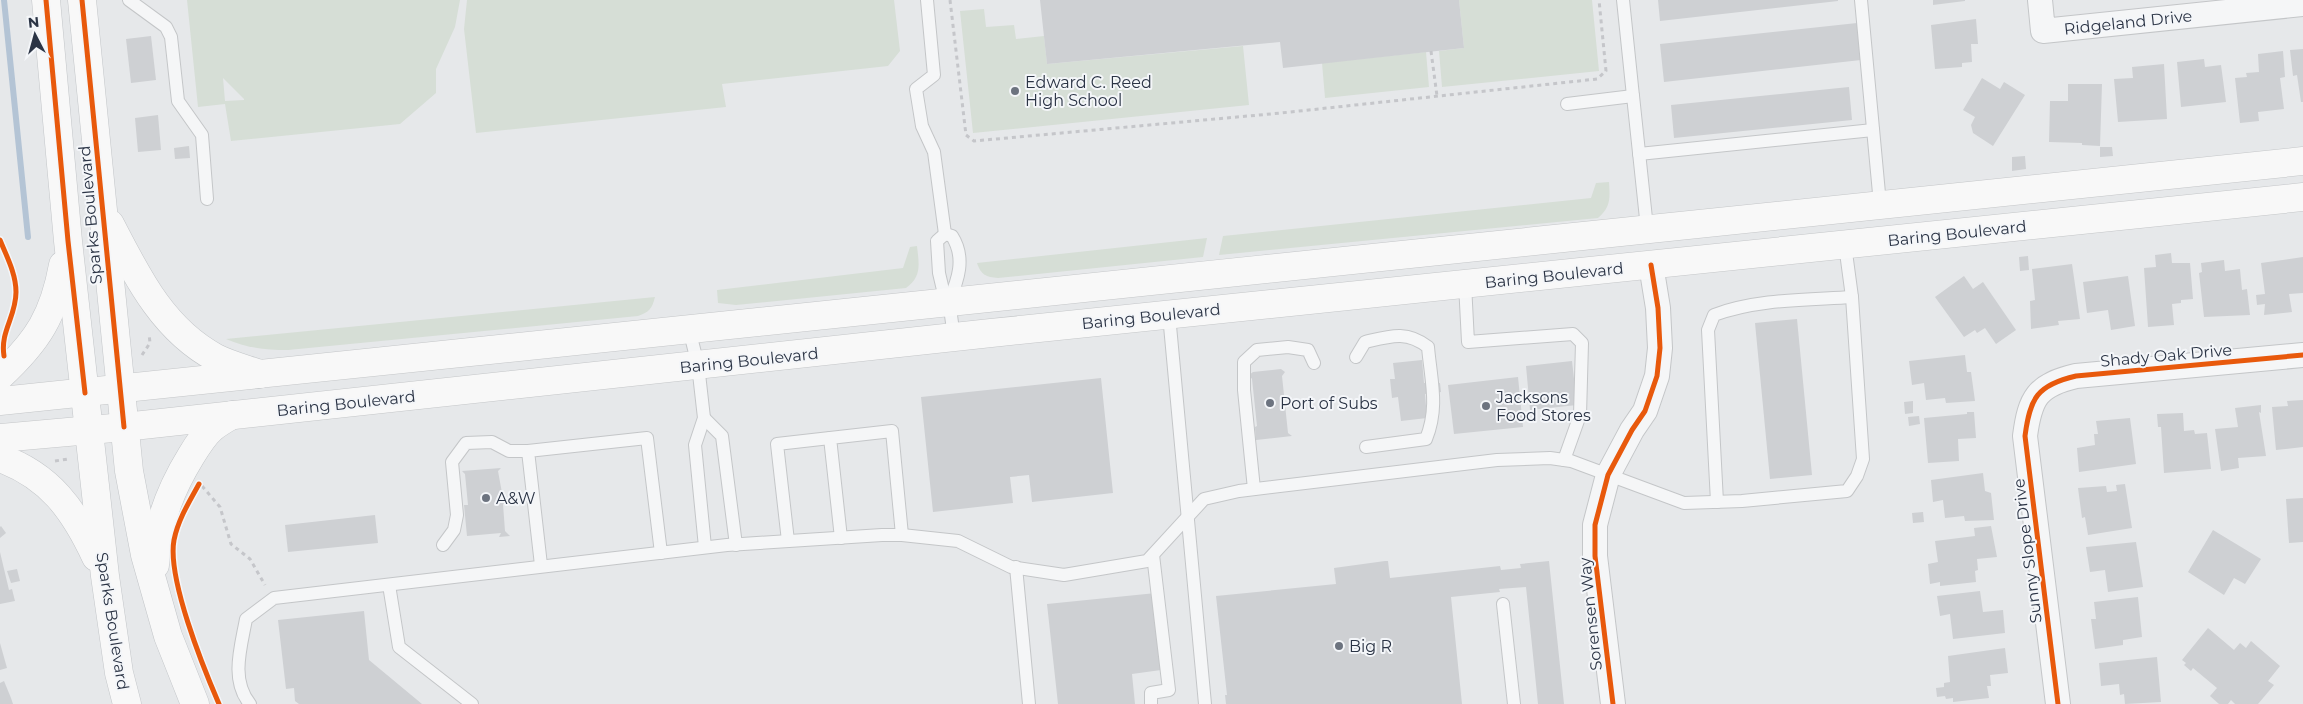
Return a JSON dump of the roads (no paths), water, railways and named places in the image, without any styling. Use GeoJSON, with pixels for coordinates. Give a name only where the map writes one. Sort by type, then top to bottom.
{"type":"FeatureCollection","features":[{"type":"Feature","properties":{"kind":"main road","name":"Sparks Boulevard"},"geometry":{"type":"LineString","coordinates":[[46,0],[68,241],[105,576],[119,673],[127,704]]}},
{"type":"Feature","properties":{"kind":"main road","name":"Sparks Boulevard"},"geometry":{"type":"LineString","coordinates":[[82,0],[130,480],[154,589],[168,636],[196,704]]}},
{"type":"Feature","properties":{"kind":"main road"},"geometry":{"type":"LineString","coordinates":[[0,401],[2303,161]]}},
{"type":"Feature","properties":{"kind":"main road","name":"Baring Boulevard"},"geometry":{"type":"LineString","coordinates":[[0,438],[124,427],[954,337],[2303,197]]}},
{"type":"Feature","properties":{"kind":"main road"},"geometry":{"type":"LineString","coordinates":[[103,209],[146,290],[166,318],[188,339],[217,358],[260,374]]}},
{"type":"Feature","properties":{"kind":"main road"},"geometry":{"type":"LineString","coordinates":[[1647,228],[1651,265]]}},
{"type":"Feature","properties":{"kind":"main road"},"geometry":{"type":"LineString","coordinates":[[0,376],[28,348],[47,320],[60,286],[68,241]]}},
{"type":"Feature","properties":{"kind":"main road"},"geometry":{"type":"LineString","coordinates":[[154,589],[155,543],[164,505],[182,470],[200,442],[211,429],[232,415]]}},
{"type":"Feature","properties":{"kind":"main road"},"geometry":{"type":"LineString","coordinates":[[0,458],[18,464],[46,483],[68,505],[83,528],[105,576]]}},
{"type":"Feature","properties":{"kind":"street","name":"Ridgeland Drive"},"geometry":{"type":"LineString","coordinates":[[2040,0],[2043,31],[2303,4]]}},
{"type":"Feature","properties":{"kind":"street","name":"Sorensen Way"},"geometry":{"type":"LineString","coordinates":[[1614,704],[1595,556],[1595,525],[1608,475],[1632,430],[1645,411],[1657,376],[1660,348],[1658,308],[1651,265]]}},
{"type":"Feature","properties":{"kind":"street","name":"Shady Oak Drive"},"geometry":{"type":"LineString","coordinates":[[2036,396],[2054,381],[2076,376],[2303,355]]}},
{"type":"Feature","properties":{"kind":"street","name":"Sunny Slope Drive"},"geometry":{"type":"LineString","coordinates":[[2036,396],[2028,416],[2025,436],[2058,704]]}},
{"type":"Feature","properties":{"kind":"lane"},"geometry":{"type":"LineString","coordinates":[[128,0],[166,27],[172,37],[178,101],[202,136],[207,199]]}},
{"type":"Feature","properties":{"kind":"lane"},"geometry":{"type":"LineString","coordinates":[[927,0],[934,75],[916,89],[918,114],[934,152],[945,234]]}},
{"type":"Feature","properties":{"kind":"lane"},"geometry":{"type":"LineString","coordinates":[[1623,0],[1647,228]]}},
{"type":"Feature","properties":{"kind":"lane"},"geometry":{"type":"LineString","coordinates":[[1861,0],[1880,204]]}},
{"type":"Feature","properties":{"kind":"lane"},"geometry":{"type":"LineString","coordinates":[[1567,104],[1633,96]]}},
{"type":"Feature","properties":{"kind":"lane"},"geometry":{"type":"LineString","coordinates":[[1639,154],[1873,130]]}},
{"type":"Feature","properties":{"kind":"lane"},"geometry":{"type":"LineString","coordinates":[[945,234],[937,241],[937,249],[942,284],[949,301],[954,337]]}},
{"type":"Feature","properties":{"kind":"lane"},"geometry":{"type":"LineString","coordinates":[[945,234],[952,236],[957,244],[960,268],[949,301]]}},
{"type":"Feature","properties":{"kind":"lane"},"geometry":{"type":"LineString","coordinates":[[250,704],[244,697],[237,670],[246,619],[274,598],[705,547],[902,535],[958,542],[1016,567],[1064,576],[1147,561],[1204,499],[1254,489],[1497,460],[1550,458],[1564,460],[1684,503],[1847,491],[1858,476],[1863,460],[1852,297],[1845,245]]}},
{"type":"Feature","properties":{"kind":"lane"},"geometry":{"type":"LineString","coordinates":[[1465,284],[1468,342],[1573,334],[1582,343],[1580,414],[1564,460]]}},
{"type":"Feature","properties":{"kind":"lane"},"geometry":{"type":"LineString","coordinates":[[1717,502],[1708,330],[1714,315],[1731,309],[1779,302],[1852,297]]}},
{"type":"Feature","properties":{"kind":"lane"},"geometry":{"type":"LineString","coordinates":[[1169,315],[1204,704]]}},
{"type":"Feature","properties":{"kind":"lane"},"geometry":{"type":"LineString","coordinates":[[689,329],[698,365],[704,418],[695,445],[705,547]]}},
{"type":"Feature","properties":{"kind":"lane"},"geometry":{"type":"LineString","coordinates":[[1356,358],[1365,342],[1394,336],[1416,338],[1428,347],[1434,405],[1433,422],[1426,439],[1366,447]]}},
{"type":"Feature","properties":{"kind":"lane"},"geometry":{"type":"LineString","coordinates":[[1254,489],[1244,390],[1244,362],[1257,350],[1288,347],[1308,350],[1314,363]]}},
{"type":"Feature","properties":{"kind":"lane"},"geometry":{"type":"LineString","coordinates":[[704,418],[722,436],[736,544]]}},
{"type":"Feature","properties":{"kind":"lane"},"geometry":{"type":"LineString","coordinates":[[788,541],[777,444],[892,432],[902,535]]}},
{"type":"Feature","properties":{"kind":"lane"},"geometry":{"type":"LineString","coordinates":[[443,545],[454,530],[457,514],[452,462],[466,443],[492,442],[509,452],[647,438],[661,553]]}},
{"type":"Feature","properties":{"kind":"lane"},"geometry":{"type":"LineString","coordinates":[[830,438],[841,538]]}},
{"type":"Feature","properties":{"kind":"lane"},"geometry":{"type":"LineString","coordinates":[[528,451],[541,565]]}},
{"type":"Feature","properties":{"kind":"lane"},"geometry":{"type":"LineString","coordinates":[[1151,704],[1151,693],[1169,690],[1153,555]]}},
{"type":"Feature","properties":{"kind":"lane"},"geometry":{"type":"LineString","coordinates":[[1016,567],[1029,704]]}},
{"type":"Feature","properties":{"kind":"lane"},"geometry":{"type":"LineString","coordinates":[[388,585],[399,647],[472,704]]}},
{"type":"Feature","properties":{"kind":"lane"},"geometry":{"type":"LineString","coordinates":[[1503,604],[1514,704]]}},
{"type":"Feature","properties":{"kind":"waterway"},"geometry":{"type":"LineString","coordinates":[[4,0],[28,237]]}},
{"type":"Feature","properties":{"kind":"place","name":"Edward C. Reed High School"},"geometry":{"type":"Point","coordinates":[1015,91]}},
{"type":"Feature","properties":{"kind":"place","name":"Port of Subs"},"geometry":{"type":"Point","coordinates":[1270,403]}},
{"type":"Feature","properties":{"kind":"place","name":"Jacksons Food Stores"},"geometry":{"type":"Point","coordinates":[1486,406]}},
{"type":"Feature","properties":{"kind":"place","name":"A&W"},"geometry":{"type":"Point","coordinates":[486,498]}},
{"type":"Feature","properties":{"kind":"place","name":"Big R"},"geometry":{"type":"Point","coordinates":[1339,646]}}]}
